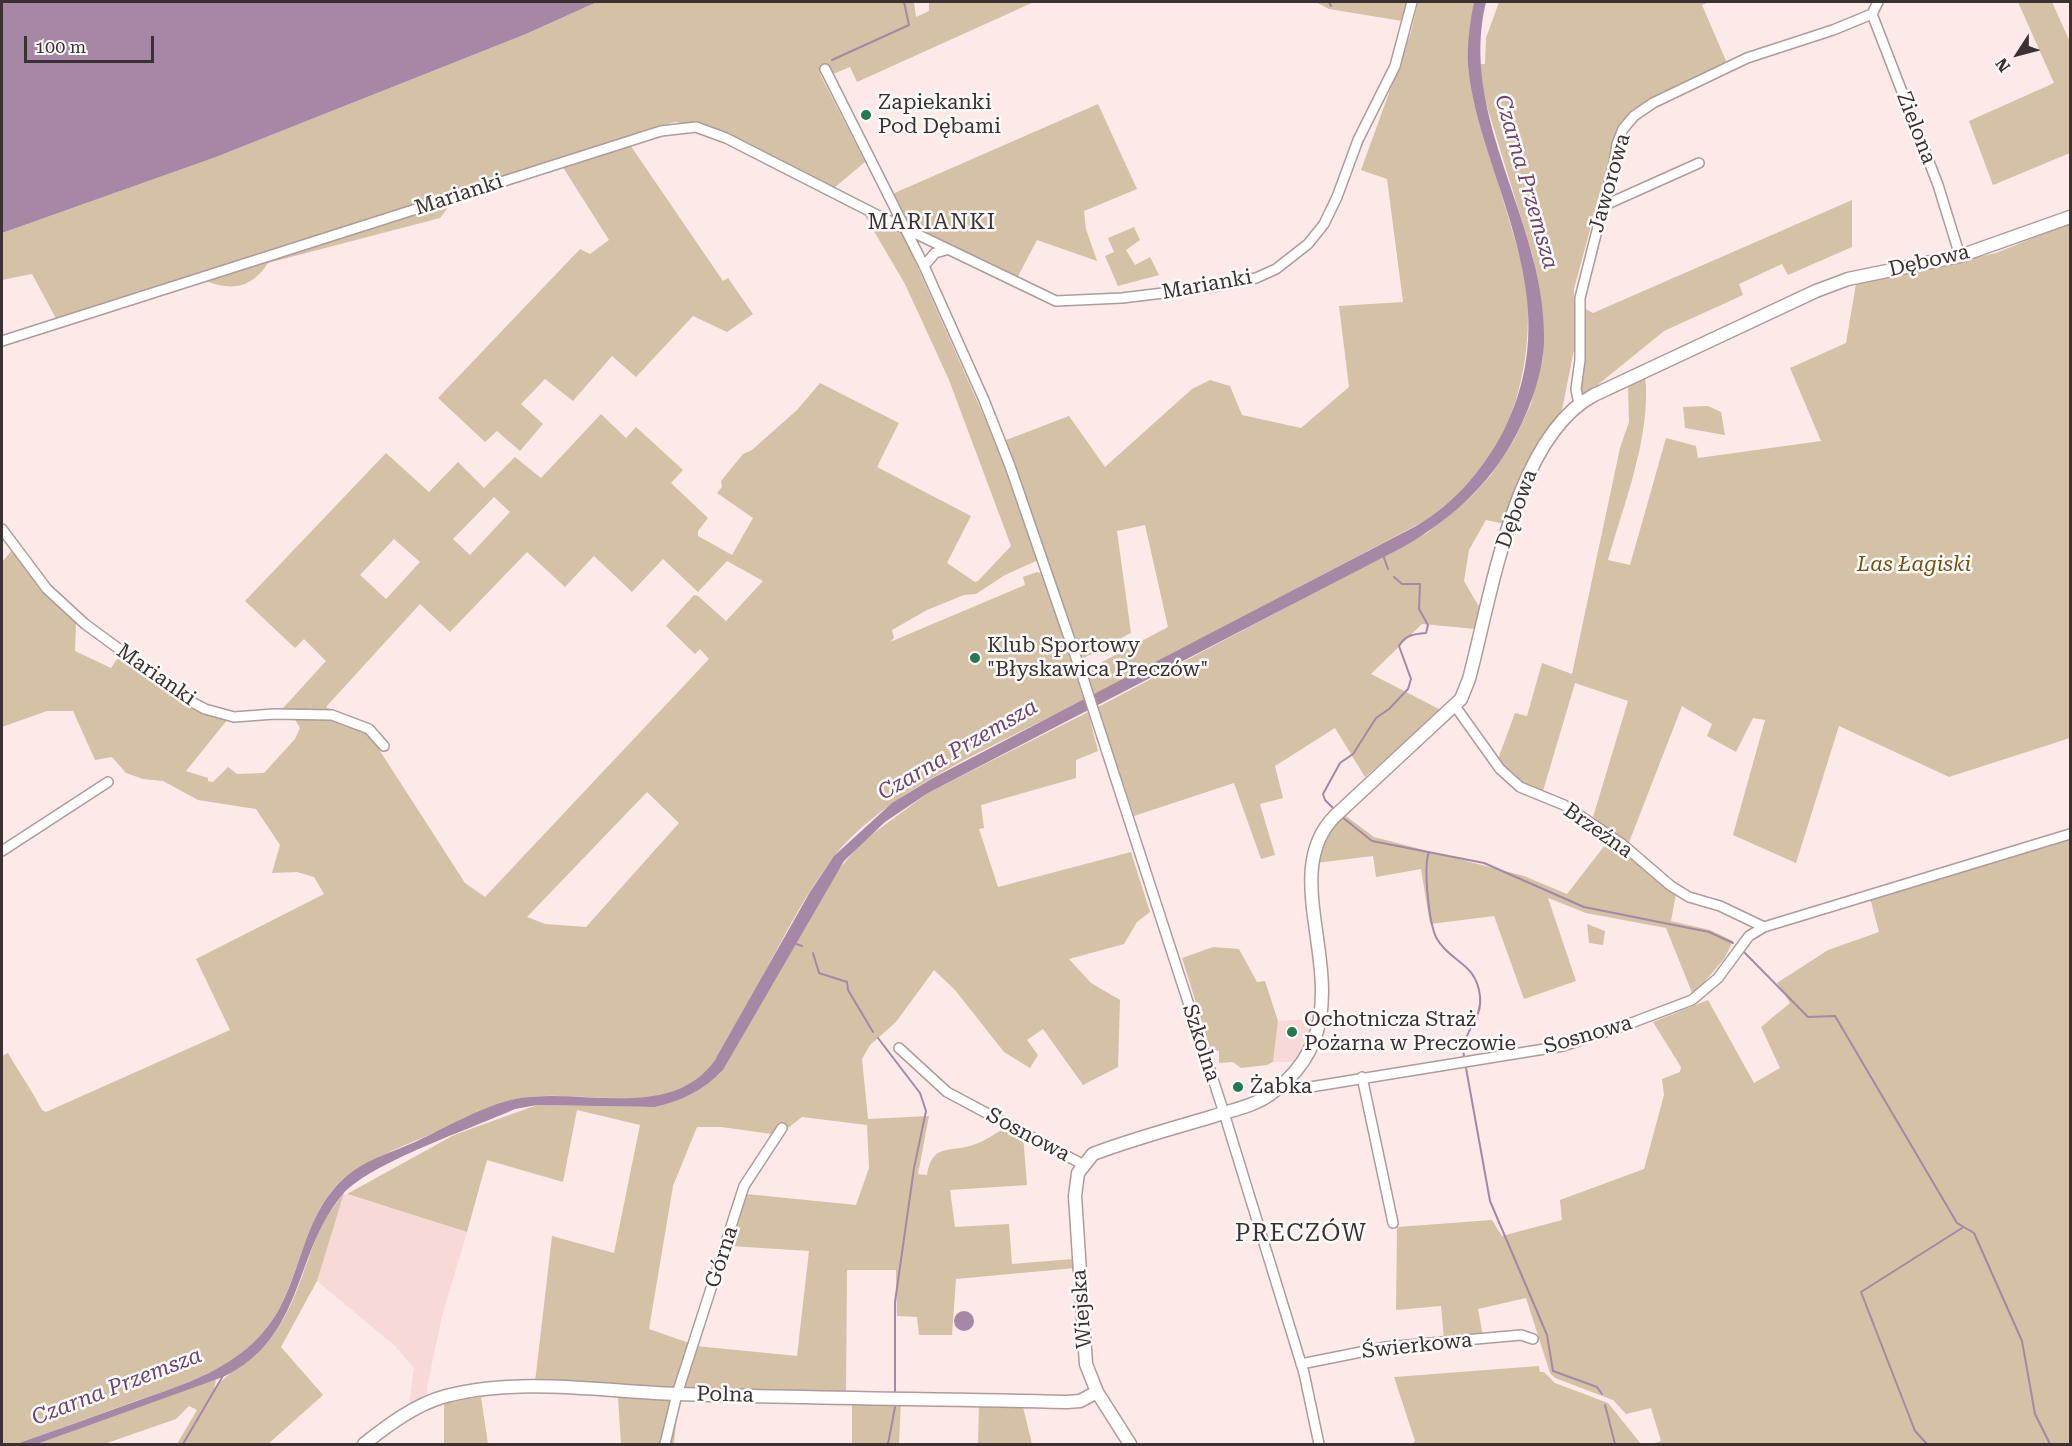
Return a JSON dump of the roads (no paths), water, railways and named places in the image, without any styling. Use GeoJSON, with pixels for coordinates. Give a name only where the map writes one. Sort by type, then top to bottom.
{"type":"FeatureCollection","features":[{"type":"Feature","properties":{"kind":"street","name":"Marianki"},"geometry":{"type":"LineString","coordinates":[[2,341],[679,127],[696,127],[726,138],[905,229],[1050,299],[1065,302],[1212,287],[1256,278],[1276,269],[1308,244],[1330,213],[1358,140],[1395,66],[1412,2]]}},
{"type":"Feature","properties":{"kind":"street"},"geometry":{"type":"LineString","coordinates":[[1872,14],[1878,2]]}},
{"type":"Feature","properties":{"kind":"street","name":"Jaworowa"},"geometry":{"type":"LineString","coordinates":[[1579,404],[1576,388],[1580,360],[1580,298],[1620,135],[1639,112],[1678,89],[1739,61],[1833,30],[1872,14]]}},
{"type":"Feature","properties":{"kind":"street","name":"Zielona"},"geometry":{"type":"LineString","coordinates":[[1872,14],[1938,185],[1960,256]]}},
{"type":"Feature","properties":{"kind":"street"},"geometry":{"type":"LineString","coordinates":[[825,69],[924,266],[934,253],[949,250]]}},
{"type":"Feature","properties":{"kind":"street"},"geometry":{"type":"LineString","coordinates":[[1603,206],[1699,163]]}},
{"type":"Feature","properties":{"kind":"street","name":"Dębowa"},"geometry":{"type":"LineString","coordinates":[[1287,1082],[1311,1048],[1322,1006],[1323,984],[1311,872],[1318,838],[1335,816],[1455,706],[1469,680],[1503,545],[1530,471],[1548,436],[1565,414],[1579,404],[1816,291],[1848,279],[1960,256],[2070,217]]}},
{"type":"Feature","properties":{"kind":"street","name":"Szkolna"},"geometry":{"type":"LineString","coordinates":[[924,266],[999,438],[1072,645],[1224,1113],[1301,1364],[1319,1444]]}},
{"type":"Feature","properties":{"kind":"street","name":"Marianki"},"geometry":{"type":"LineString","coordinates":[[2,529],[46,589],[101,637],[190,701],[205,709],[234,717],[274,714],[332,715],[369,729],[384,746]]}},
{"type":"Feature","properties":{"kind":"street","name":"Brzeźna"},"geometry":{"type":"LineString","coordinates":[[1455,706],[1500,769],[1520,787],[1564,805],[1622,844],[1671,886],[1689,897],[1720,906],[1764,927]]}},
{"type":"Feature","properties":{"kind":"street"},"geometry":{"type":"LineString","coordinates":[[2,851],[108,782]]}},
{"type":"Feature","properties":{"kind":"street","name":"Sosnowa"},"geometry":{"type":"LineString","coordinates":[[899,1048],[947,1092],[1082,1164],[1093,1154],[1106,1149],[1224,1113],[1267,1097],[1287,1082],[1298,1089],[1563,1046],[1692,1000],[1707,989],[1749,936],[1764,927],[2070,834]]}},
{"type":"Feature","properties":{"kind":"street"},"geometry":{"type":"LineString","coordinates":[[1362,1077],[1393,1223]]}},
{"type":"Feature","properties":{"kind":"street","name":"Górna"},"geometry":{"type":"LineString","coordinates":[[665,1444],[677,1394],[744,1186],[782,1128]]}},
{"type":"Feature","properties":{"kind":"street","name":"Wiejska"},"geometry":{"type":"LineString","coordinates":[[1082,1164],[1075,1183],[1086,1364],[1097,1392],[1130,1444]]}},
{"type":"Feature","properties":{"kind":"street","name":"Świerkowa"},"geometry":{"type":"LineString","coordinates":[[1301,1364],[1386,1347],[1521,1335],[1533,1339]]}},
{"type":"Feature","properties":{"kind":"street","name":"Polna"},"geometry":{"type":"LineString","coordinates":[[364,1444],[417,1408],[443,1397],[466,1392],[520,1387],[677,1394],[1067,1402],[1080,1401],[1097,1392]]}},
{"type":"Feature","properties":{"kind":"waterway"},"geometry":{"type":"LineString","coordinates":[[832,60],[909,25],[904,2]]}},
{"type":"Feature","properties":{"kind":"waterway"},"geometry":{"type":"LineString","coordinates":[[1329,2],[1331,6]]}},
{"type":"Feature","properties":{"kind":"waterway"},"geometry":{"type":"LineString","coordinates":[[1383,555],[1388,569]]}},
{"type":"Feature","properties":{"kind":"waterway"},"geometry":{"type":"LineString","coordinates":[[1334,809],[1325,800],[1323,794],[1340,763],[1353,754],[1376,718],[1389,709],[1408,689],[1411,679],[1399,646],[1404,639],[1410,636],[1426,633],[1428,625],[1419,609],[1420,584],[1402,584],[1394,577]]}},
{"type":"Feature","properties":{"kind":"waterway"},"geometry":{"type":"LineString","coordinates":[[1342,817],[1372,841],[1484,863],[1584,907],[1709,932],[1733,943]]}},
{"type":"Feature","properties":{"kind":"waterway"},"geometry":{"type":"LineString","coordinates":[[1429,852],[1427,882],[1434,932],[1443,947],[1474,976],[1480,996],[1478,1013],[1465,1040],[1464,1057]]}},
{"type":"Feature","properties":{"kind":"waterway"},"geometry":{"type":"LineString","coordinates":[[793,943],[802,946]]}},
{"type":"Feature","properties":{"kind":"waterway"},"geometry":{"type":"LineString","coordinates":[[1743,951],[1808,1017],[1835,1016],[1957,1223],[1974,1233],[2022,1341],[2035,1414],[2050,1444]]}},
{"type":"Feature","properties":{"kind":"waterway"},"geometry":{"type":"LineString","coordinates":[[813,953],[819,973],[847,982],[848,990],[873,1032]]}},
{"type":"Feature","properties":{"kind":"waterway"},"geometry":{"type":"LineString","coordinates":[[878,1038],[920,1093],[926,1111],[914,1168],[895,1302],[895,1394]]}},
{"type":"Feature","properties":{"kind":"waterway"},"geometry":{"type":"LineString","coordinates":[[1466,1068],[1490,1201],[1547,1335],[1553,1371],[1597,1387],[1602,1394]]}},
{"type":"Feature","properties":{"kind":"waterway"},"geometry":{"type":"LineString","coordinates":[[1927,1444],[1915,1431],[1861,1292],[1962,1228]]}},
{"type":"Feature","properties":{"kind":"waterway"},"geometry":{"type":"LineString","coordinates":[[183,1444],[224,1374]]}},
{"type":"Feature","properties":{"kind":"waterway"},"geometry":{"type":"LineString","coordinates":[[1605,1405],[1615,1444]]}},
{"type":"Feature","properties":{"kind":"waterway"},"geometry":{"type":"LineString","coordinates":[[888,1444],[895,1407]]}},
{"type":"Feature","properties":{"kind":"place","name":"Zapiekanki Pod Dębami"},"geometry":{"type":"Point","coordinates":[866,115]}},
{"type":"Feature","properties":{"kind":"place","name":"Klub Sportowy \"Błyskawica Preczów\""},"geometry":{"type":"Point","coordinates":[975,658]}},
{"type":"Feature","properties":{"kind":"place","name":"Ochotnicza Straż Pożarna w Preczowie"},"geometry":{"type":"Point","coordinates":[1292,1032]}},
{"type":"Feature","properties":{"kind":"place","name":"Żabka"},"geometry":{"type":"Point","coordinates":[1238,1087]}},
{"type":"Feature","properties":{"kind":"district","name":"MARIANKI"},"geometry":{"type":"Point","coordinates":[932,223]}},
{"type":"Feature","properties":{"kind":"district","name":"PRECZÓW"},"geometry":{"type":"Point","coordinates":[1301,1234]}},
{"type":"Feature","properties":{"kind":"water label","name":"Czarna Przemsza"},"geometry":{"type":"Point","coordinates":[1526,182]}},
{"type":"Feature","properties":{"kind":"water label","name":"Czarna Przemsza"},"geometry":{"type":"Point","coordinates":[958,750]}},
{"type":"Feature","properties":{"kind":"water label","name":"Czarna Przemsza"},"geometry":{"type":"Point","coordinates":[117,1387]}},
{"type":"Feature","properties":{"kind":"park label","name":"Las Łagiski"},"geometry":{"type":"Point","coordinates":[1914,565]}}]}
